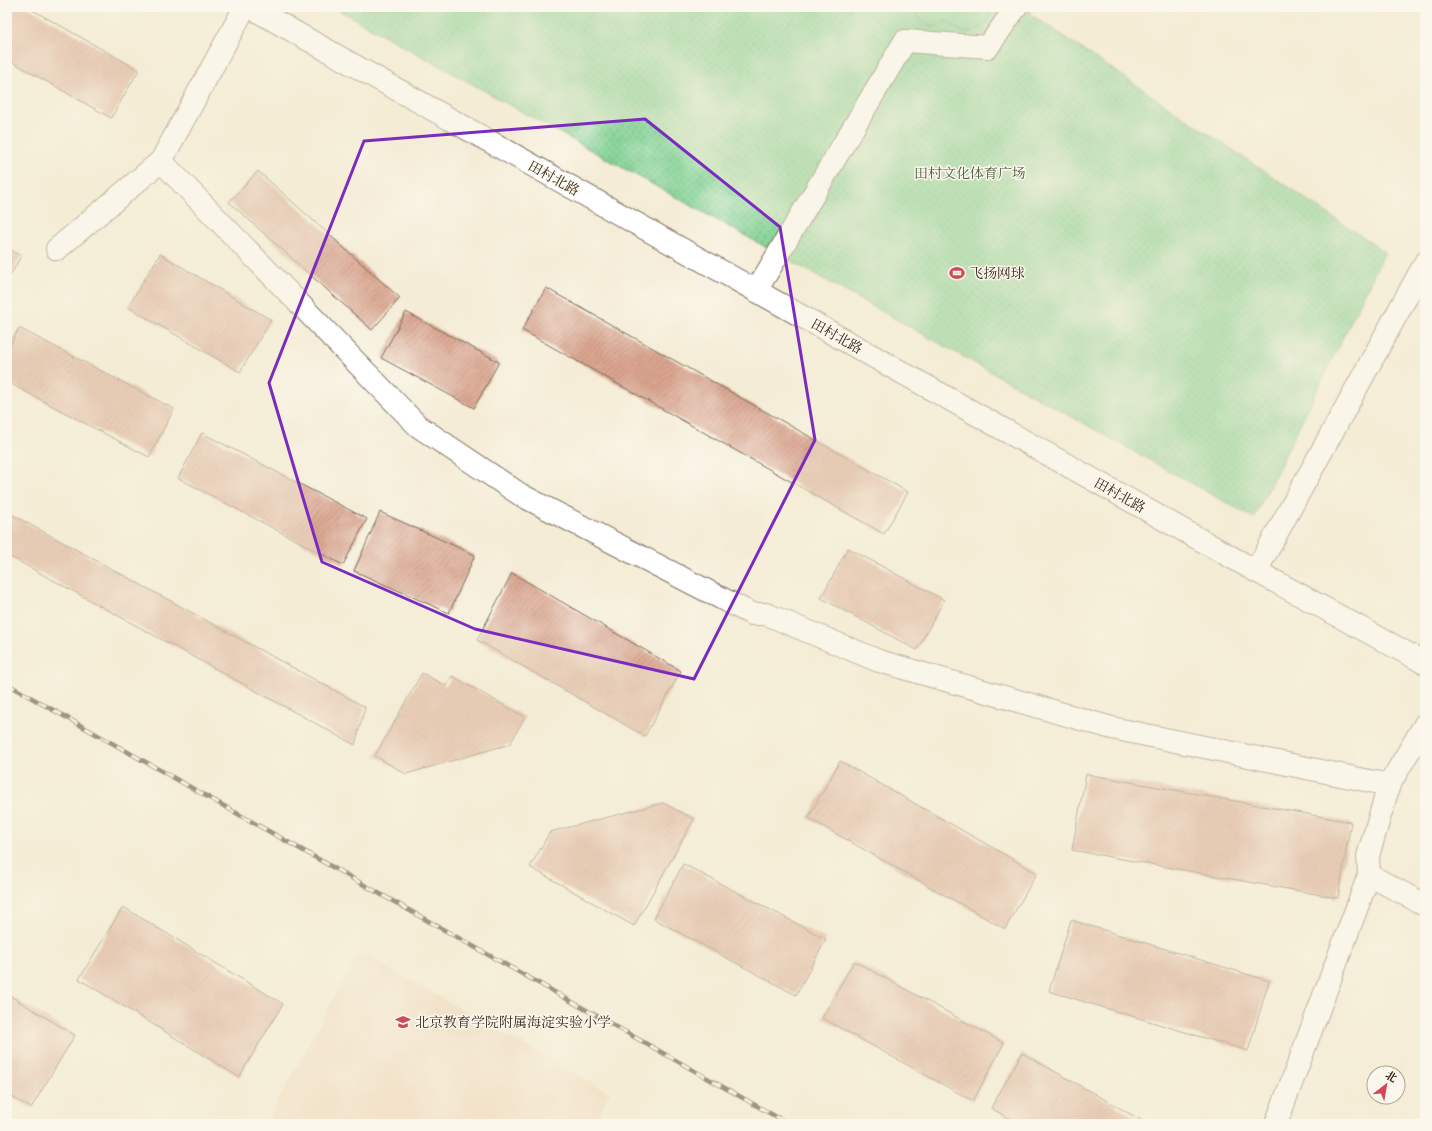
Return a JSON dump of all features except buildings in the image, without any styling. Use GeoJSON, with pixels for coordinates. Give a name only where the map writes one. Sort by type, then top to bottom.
{"type":"FeatureCollection","features":[{"type":"Feature","properties":{"kind":"street"},"geometry":{"type":"LineString","coordinates":[[57,249],[161,161],[245,7]]}},
{"type":"Feature","properties":{"kind":"street","name":"田村北路"},"geometry":{"type":"LineString","coordinates":[[250,7],[1256,571],[1425,663]]}},
{"type":"Feature","properties":{"kind":"street"},"geometry":{"type":"LineString","coordinates":[[756,291],[905,41],[988,46],[1016,7]]}},
{"type":"Feature","properties":{"kind":"street"},"geometry":{"type":"LineString","coordinates":[[161,161],[418,426],[522,495],[752,614],[766,614],[879,661],[1112,728],[1389,785]]}},
{"type":"Feature","properties":{"kind":"street"},"geometry":{"type":"LineString","coordinates":[[1256,571],[1425,263]]}},
{"type":"Feature","properties":{"kind":"street"},"geometry":{"type":"LineString","coordinates":[[1276,1124],[1369,875],[1368,856],[1389,785],[1425,724]]}},
{"type":"Feature","properties":{"kind":"street"},"geometry":{"type":"LineString","coordinates":[[1369,875],[1425,905]]}},
{"type":"Feature","properties":{"kind":"highlighted area"},"geometry":{"type":"Polygon","coordinates":[[[645,119],[780,227],[815,440],[694,679],[475,629],[322,562],[269,383],[364,141],[645,119]]]}},
{"type":"Feature","properties":{"kind":"shaded area","name":"北京教育学院附属海淀实验小学"},"geometry":{"type":"Polygon","coordinates":[[[359,952],[610,1093],[593,1124],[266,1124],[359,952]]]}},
{"type":"Feature","properties":{"kind":"green space","name":"田村文化体育广场"},"geometry":{"type":"Polygon","coordinates":[[[333,7],[1033,7],[1030,14],[1385,252],[1254,518],[333,7]]]}},
{"type":"Feature","properties":{"kind":"green space"},"geometry":{"type":"Polygon","coordinates":[[[911,7],[1010,7],[996,11],[991,10],[988,19],[984,24],[977,30],[968,32],[959,30],[945,21],[939,26],[930,25],[916,15],[911,7]]]}},
{"type":"Feature","properties":{"kind":"railway"},"geometry":{"type":"LineString","coordinates":[[7,684],[789,1124]]}},
{"type":"Feature","properties":{"kind":"place","name":"飞扬网球"},"geometry":{"type":"Point","coordinates":[957,273]}},
{"type":"Feature","properties":{"kind":"place","name":"北京教育学院附属海淀实验小学"},"geometry":{"type":"Point","coordinates":[403,1022]}}]}
